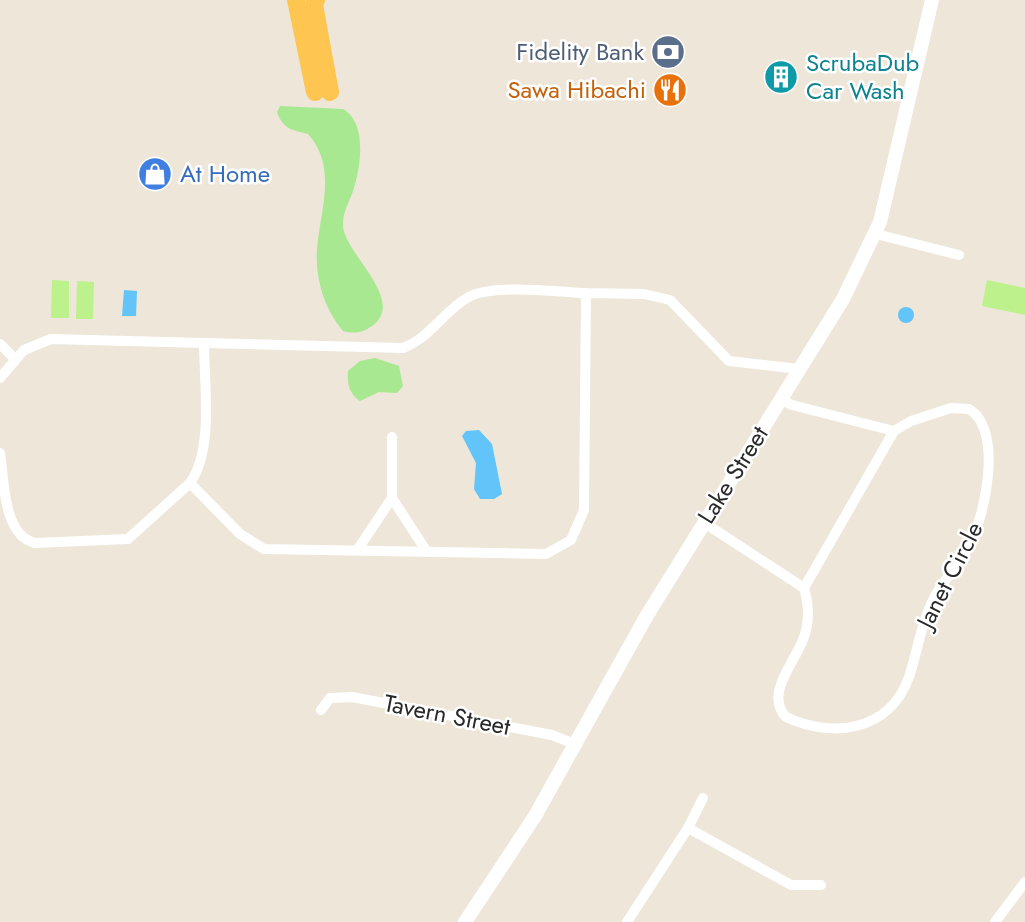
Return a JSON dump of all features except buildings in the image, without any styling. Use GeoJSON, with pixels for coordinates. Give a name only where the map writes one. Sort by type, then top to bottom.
{"type":"FeatureCollection","features":[{"type":"Feature","properties":{"kind":"highway"},"geometry":{"type":"LineString","coordinates":[[296,0],[323,92],[316,0]]}},
{"type":"Feature","properties":{"kind":"street","name":"Lake Street"},"geometry":{"type":"LineString","coordinates":[[465,922],[534,817],[577,745],[646,617],[703,522],[844,299],[876,234],[888,194],[932,0]]}},
{"type":"Feature","properties":{"kind":"street"},"geometry":{"type":"LineString","coordinates":[[876,234],[959,255]]}},
{"type":"Feature","properties":{"kind":"street"},"geometry":{"type":"LineString","coordinates":[[0,378],[14,358],[34,343],[56,338],[403,348],[426,336],[463,300],[480,292],[635,293],[665,298],[677,306],[729,361],[799,369]]}},
{"type":"Feature","properties":{"kind":"street"},"geometry":{"type":"LineString","coordinates":[[190,483],[240,534],[260,548],[542,554],[561,548],[576,534],[584,510],[586,293]]}},
{"type":"Feature","properties":{"kind":"street"},"geometry":{"type":"LineString","coordinates":[[0,453],[2,488],[15,528],[27,541],[118,541],[134,535],[190,483],[200,465],[204,438],[204,343]]}},
{"type":"Feature","properties":{"kind":"street"},"geometry":{"type":"LineString","coordinates":[[0,344],[14,358]]}},
{"type":"Feature","properties":{"kind":"street"},"geometry":{"type":"LineString","coordinates":[[703,522],[804,588],[894,431],[792,405],[780,399]]}},
{"type":"Feature","properties":{"kind":"street","name":"Janet Circle"},"geometry":{"type":"LineString","coordinates":[[804,588],[808,603],[807,624],[803,641],[779,692],[778,706],[786,717],[817,726],[845,729],[872,723],[890,708],[902,692],[921,628],[935,595],[968,548],[985,498],[987,438],[976,414],[969,409],[942,409],[894,431]]}},
{"type":"Feature","properties":{"kind":"street"},"geometry":{"type":"LineString","coordinates":[[392,437],[392,498],[427,552]]}},
{"type":"Feature","properties":{"kind":"street"},"geometry":{"type":"LineString","coordinates":[[358,550],[392,498]]}},
{"type":"Feature","properties":{"kind":"street","name":"Tavern Street"},"geometry":{"type":"LineString","coordinates":[[321,710],[330,698],[352,697],[552,735],[577,745]]}},
{"type":"Feature","properties":{"kind":"street"},"geometry":{"type":"LineString","coordinates":[[627,922],[688,828],[703,798]]}},
{"type":"Feature","properties":{"kind":"street"},"geometry":{"type":"LineString","coordinates":[[688,828],[791,885],[821,885]]}},
{"type":"Feature","properties":{"kind":"street"},"geometry":{"type":"LineString","coordinates":[[995,922],[1025,882]]}},
{"type":"Feature","properties":{"kind":"green space"},"geometry":{"type":"Polygon","coordinates":[[[280,106],[343,109],[351,115],[356,124],[360,145],[359,168],[343,224],[345,235],[371,276],[383,303],[381,315],[372,326],[362,331],[343,331],[322,293],[317,249],[325,190],[322,161],[308,134],[293,130],[282,122],[277,112],[280,106]]]}},
{"type":"Feature","properties":{"kind":"green space"},"geometry":{"type":"Polygon","coordinates":[[[52,280],[69,281],[69,318],[51,318],[52,280]]]}},
{"type":"Feature","properties":{"kind":"green space"},"geometry":{"type":"Polygon","coordinates":[[[987,280],[1025,288],[1025,315],[982,306],[987,280]]]}},
{"type":"Feature","properties":{"kind":"green space"},"geometry":{"type":"Polygon","coordinates":[[[77,281],[94,282],[93,319],[76,319],[77,281]]]}},
{"type":"Feature","properties":{"kind":"green space"},"geometry":{"type":"Polygon","coordinates":[[[375,358],[399,366],[403,386],[397,393],[379,392],[360,401],[350,388],[348,371],[360,361],[375,358]]]}},
{"type":"Feature","properties":{"kind":"water"},"geometry":{"type":"Polygon","coordinates":[[[124,290],[137,291],[136,316],[122,316],[124,290]]]}},
{"type":"Feature","properties":{"kind":"water"},"geometry":{"type":"Polygon","coordinates":[[[903,307],[909,307],[914,315],[912,321],[903,323],[898,318],[898,312],[903,307]]]}},
{"type":"Feature","properties":{"kind":"water"},"geometry":{"type":"Polygon","coordinates":[[[479,430],[492,444],[502,494],[494,499],[480,499],[474,489],[476,463],[462,436],[466,431],[479,430]]]}},
{"type":"Feature","properties":{"kind":"place","name":"Fidelity Bank"},"geometry":{"type":"Point","coordinates":[668,52]}},
{"type":"Feature","properties":{"kind":"place","name":"ScrubaDub Car Wash"},"geometry":{"type":"Point","coordinates":[781,77]}},
{"type":"Feature","properties":{"kind":"place","name":"Sawa Hibachi"},"geometry":{"type":"Point","coordinates":[670,90]}},
{"type":"Feature","properties":{"kind":"place","name":"At Home"},"geometry":{"type":"Point","coordinates":[155,174]}}]}
